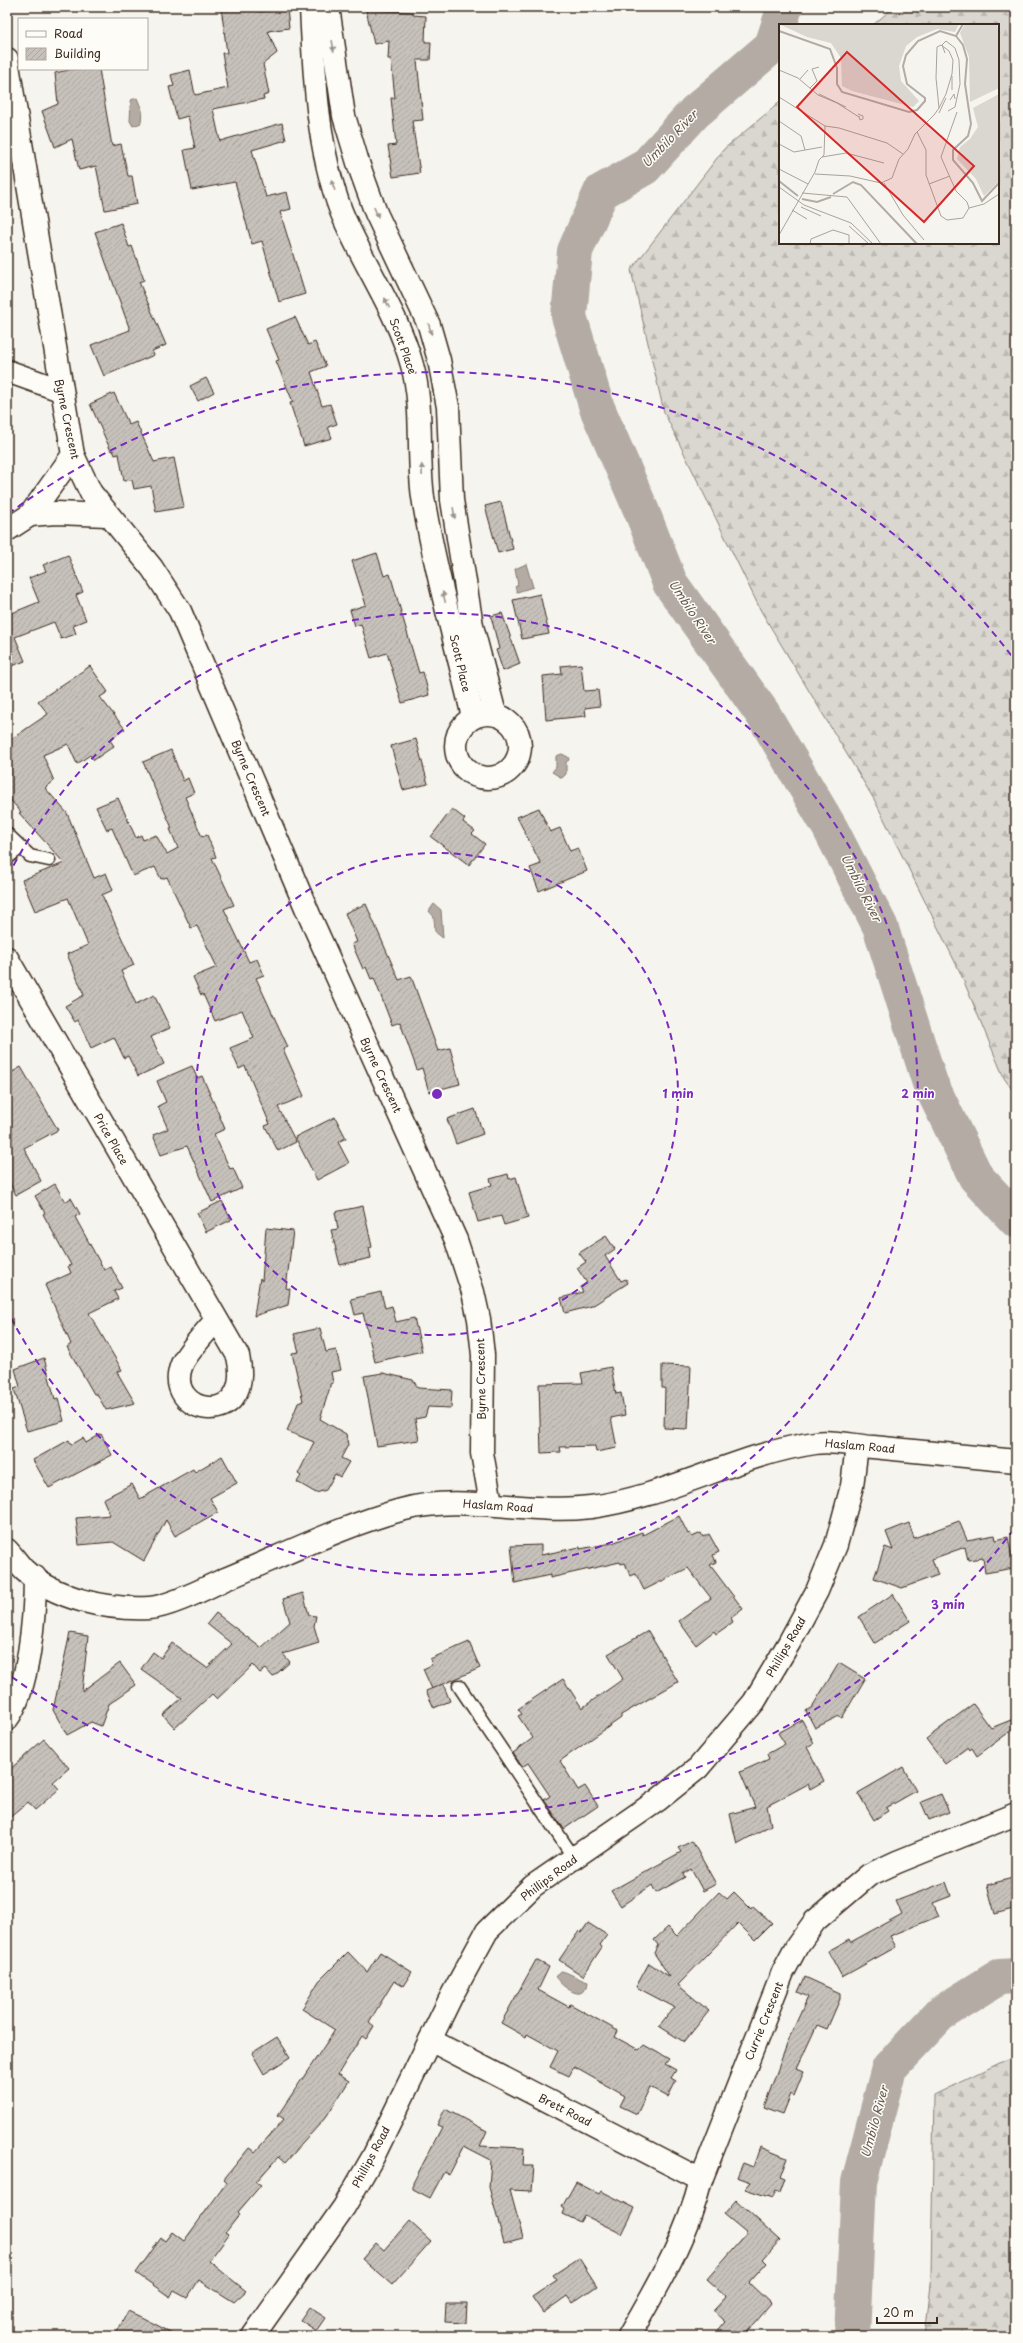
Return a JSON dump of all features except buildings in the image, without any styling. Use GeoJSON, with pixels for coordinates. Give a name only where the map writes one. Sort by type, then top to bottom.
{"type":"FeatureCollection","features":[{"type":"Feature","properties":{"kind":"street","name":"Scott Place"},"geometry":{"type":"LineString","coordinates":[[311,7],[314,74],[331,181],[342,212],[386,301],[412,364],[419,414],[423,495],[435,558],[495,714]]}},
{"type":"Feature","properties":{"kind":"street","name":"Scott Place"},"geometry":{"type":"LineString","coordinates":[[328,7],[344,116],[359,166],[376,213],[429,325],[439,360],[448,407],[452,500],[462,627],[473,717]]}},
{"type":"Feature","properties":{"kind":"street","name":"Byrne Crescent"},"geometry":{"type":"LineString","coordinates":[[7,59],[60,390],[73,455],[91,493],[107,515],[152,568],[180,611],[314,924],[456,1240],[473,1292],[479,1319],[483,1355],[482,1453],[491,1503]]}},
{"type":"Feature","properties":{"kind":"street"},"geometry":{"type":"LineString","coordinates":[[7,371],[60,390]]}},
{"type":"Feature","properties":{"kind":"street"},"geometry":{"type":"LineString","coordinates":[[7,530],[30,515],[73,455]]}},
{"type":"Feature","properties":{"kind":"street"},"geometry":{"type":"LineString","coordinates":[[30,515],[73,513],[107,515]]}},
{"type":"Feature","properties":{"kind":"street"},"geometry":{"type":"LineString","coordinates":[[487,713],[495,714],[508,721],[518,733],[520,748],[516,763],[506,774],[492,779],[476,777],[464,769],[456,756],[455,741],[461,727],[473,717],[487,713]]}},
{"type":"Feature","properties":{"kind":"street","name":"Price Place"},"geometry":{"type":"LineString","coordinates":[[7,958],[216,1320]]}},
{"type":"Feature","properties":{"kind":"street","name":"Haslam Road"},"geometry":{"type":"LineString","coordinates":[[7,1550],[25,1571],[72,1597],[111,1606],[151,1608],[187,1596],[352,1526],[403,1510],[443,1503],[491,1503],[555,1510],[593,1506],[636,1497],[772,1453],[817,1442],[1016,1461]]}},
{"type":"Feature","properties":{"kind":"street","name":"Phillips Road"},"geometry":{"type":"LineString","coordinates":[[253,2336],[344,2207],[373,2157],[430,2040],[487,1931],[534,1886],[658,1800],[698,1768],[754,1702],[789,1644],[817,1591],[836,1545],[852,1486],[857,1446]]}},
{"type":"Feature","properties":{"kind":"street"},"geometry":{"type":"LineString","coordinates":[[7,1719],[22,1690],[34,1601],[34,1577]]}},
{"type":"Feature","properties":{"kind":"street","name":"Currie Crescent"},"geometry":{"type":"LineString","coordinates":[[630,2336],[666,2271],[693,2212],[701,2180],[783,1972],[797,1946],[815,1921],[869,1875],[897,1862],[1016,1814]]}},
{"type":"Feature","properties":{"kind":"street","name":"Brett Road"},"geometry":{"type":"LineString","coordinates":[[430,2040],[701,2180]]}},
{"type":"Feature","properties":{"kind":"lane"},"geometry":{"type":"LineString","coordinates":[[7,834],[30,856],[49,860]]}},
{"type":"Feature","properties":{"kind":"lane"},"geometry":{"type":"LineString","coordinates":[[7,858],[20,848]]}},
{"type":"Feature","properties":{"kind":"lane"},"geometry":{"type":"LineString","coordinates":[[459,1686],[574,1858]]}},
{"type":"Feature","properties":{"kind":"green space"},"geometry":{"type":"Polygon","coordinates":[[[894,7],[1016,7],[1016,1095],[1004,1078],[960,972],[875,801],[761,611],[664,412],[631,270],[724,149],[779,103],[779,244],[999,244],[999,24],[874,24],[894,7]]]}},
{"type":"Feature","properties":{"kind":"green space"},"geometry":{"type":"Polygon","coordinates":[[[1016,2055],[1016,2336],[924,2336],[931,2275],[934,2095],[1016,2055]]]}},
{"type":"Feature","properties":{"kind":"shaded area"},"geometry":{"type":"Polygon","coordinates":[[[137,98],[142,110],[141,123],[133,126],[130,121],[131,100],[137,98]]]}},
{"type":"Feature","properties":{"kind":"shaded area"},"geometry":{"type":"Polygon","coordinates":[[[526,564],[533,587],[517,592],[515,587],[518,585],[515,569],[526,564]]]}},
{"type":"Feature","properties":{"kind":"shaded area"},"geometry":{"type":"Polygon","coordinates":[[[562,754],[568,757],[569,760],[566,762],[566,774],[562,778],[552,772],[556,767],[556,756],[562,754]]]}},
{"type":"Feature","properties":{"kind":"shaded area"},"geometry":{"type":"Polygon","coordinates":[[[434,904],[441,910],[443,938],[435,932],[434,918],[429,911],[434,904]]]}},
{"type":"Feature","properties":{"kind":"shaded area"},"geometry":{"type":"Polygon","coordinates":[[[561,1971],[588,1982],[587,1987],[580,1993],[566,1988],[556,1977],[561,1971]]]}},
{"type":"Feature","properties":{"kind":"waterway","name":"Umbilo River"},"geometry":{"type":"LineString","coordinates":[[779,24],[785,7]]}},
{"type":"Feature","properties":{"kind":"waterway","name":"Umbilo River"},"geometry":{"type":"LineString","coordinates":[[779,25],[772,46],[695,112],[645,167],[601,192],[575,251],[569,316],[597,408],[642,512],[670,583],[763,714],[830,828],[880,926],[930,1083],[976,1177],[1016,1220]]}},
{"type":"Feature","properties":{"kind":"waterway","name":"Umbilo River"},"geometry":{"type":"LineString","coordinates":[[852,2336],[859,2182],[889,2068],[940,2014],[999,1977],[1016,1976]]}}]}
